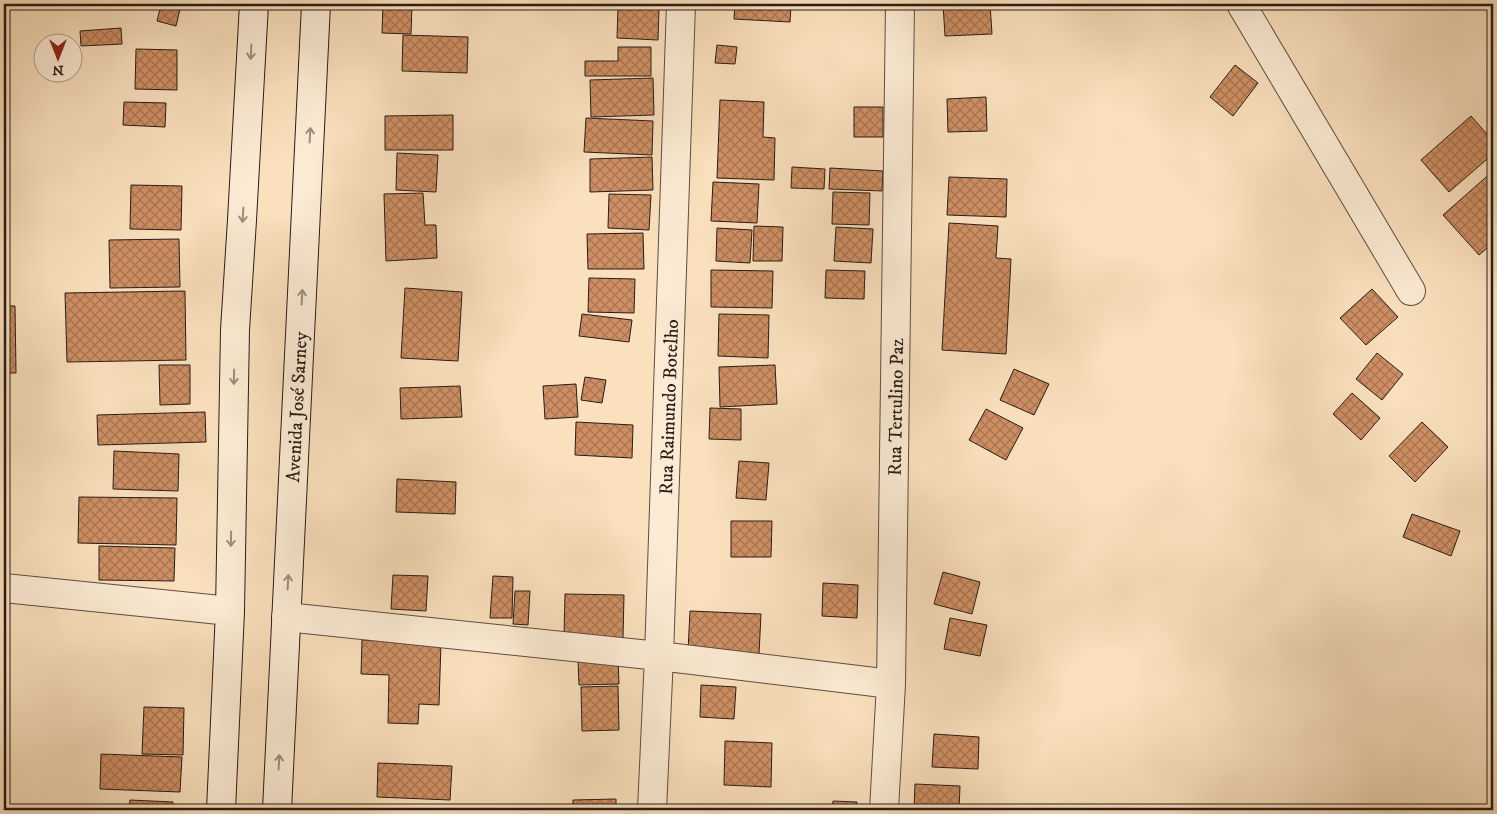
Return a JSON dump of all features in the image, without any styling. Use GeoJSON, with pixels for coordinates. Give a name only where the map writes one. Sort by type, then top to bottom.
{"type":"FeatureCollection","features":[{"type":"Feature","properties":{"kind":"street"},"geometry":{"type":"LineString","coordinates":[[221,810],[230,611],[235,330],[254,4]]}},
{"type":"Feature","properties":{"kind":"street","name":"Avenida José Sarney"},"geometry":{"type":"LineString","coordinates":[[277,810],[316,4]]}},
{"type":"Feature","properties":{"kind":"street","name":"Rua Raimundo Botelho"},"geometry":{"type":"LineString","coordinates":[[652,810],[681,4]]}},
{"type":"Feature","properties":{"kind":"street","name":"Rua Tertulino Paz"},"geometry":{"type":"LineString","coordinates":[[884,810],[891,684],[900,4]]}},
{"type":"Feature","properties":{"kind":"street"},"geometry":{"type":"LineString","coordinates":[[1241,4],[1411,290]]}},
{"type":"Feature","properties":{"kind":"street"},"geometry":{"type":"LineString","coordinates":[[4,588],[230,611]]}},
{"type":"Feature","properties":{"kind":"street"},"geometry":{"type":"LineString","coordinates":[[286,617],[659,656],[891,684]]}},
{"type":"Feature","properties":{"kind":"building"},"geometry":{"type":"Polygon","coordinates":[[[383,4],[412,4],[411,34],[382,33],[383,4]]]}},
{"type":"Feature","properties":{"kind":"building"},"geometry":{"type":"Polygon","coordinates":[[[735,4],[791,4],[790,22],[734,19],[735,4]]]}},
{"type":"Feature","properties":{"kind":"building"},"geometry":{"type":"Polygon","coordinates":[[[943,4],[990,4],[992,34],[945,36],[943,4]]]}},
{"type":"Feature","properties":{"kind":"building"},"geometry":{"type":"Polygon","coordinates":[[[161,5],[180,9],[176,26],[157,21],[161,5]]]}},
{"type":"Feature","properties":{"kind":"building"},"geometry":{"type":"Polygon","coordinates":[[[618,7],[659,9],[658,40],[617,38],[618,7]]]}},
{"type":"Feature","properties":{"kind":"building"},"geometry":{"type":"Polygon","coordinates":[[[121,28],[122,44],[82,46],[82,32],[80,31],[121,28]]]}},
{"type":"Feature","properties":{"kind":"building"},"geometry":{"type":"Polygon","coordinates":[[[403,35],[468,37],[467,73],[402,71],[403,35]]]}},
{"type":"Feature","properties":{"kind":"building"},"geometry":{"type":"Polygon","coordinates":[[[717,45],[737,47],[735,64],[715,63],[717,45]]]}},
{"type":"Feature","properties":{"kind":"building"},"geometry":{"type":"Polygon","coordinates":[[[618,47],[651,47],[651,76],[585,76],[585,61],[618,61],[618,47]]]}},
{"type":"Feature","properties":{"kind":"building"},"geometry":{"type":"Polygon","coordinates":[[[136,49],[177,50],[177,90],[135,89],[136,49]]]}},
{"type":"Feature","properties":{"kind":"building"},"geometry":{"type":"Polygon","coordinates":[[[1235,65],[1258,83],[1233,116],[1210,97],[1235,65]]]}},
{"type":"Feature","properties":{"kind":"building"},"geometry":{"type":"Polygon","coordinates":[[[653,78],[654,115],[591,117],[590,80],[653,78]]]}},
{"type":"Feature","properties":{"kind":"building"},"geometry":{"type":"Polygon","coordinates":[[[986,97],[987,131],[948,132],[947,99],[986,97]]]}},
{"type":"Feature","properties":{"kind":"building"},"geometry":{"type":"Polygon","coordinates":[[[720,100],[764,102],[763,137],[775,138],[774,180],[717,178],[720,100]]]}},
{"type":"Feature","properties":{"kind":"building"},"geometry":{"type":"Polygon","coordinates":[[[124,102],[166,103],[165,127],[123,125],[124,102]]]}},
{"type":"Feature","properties":{"kind":"building"},"geometry":{"type":"Polygon","coordinates":[[[854,107],[883,107],[883,137],[854,137],[854,107]]]}},
{"type":"Feature","properties":{"kind":"building"},"geometry":{"type":"Polygon","coordinates":[[[453,115],[453,150],[385,150],[385,116],[453,115]]]}},
{"type":"Feature","properties":{"kind":"building"},"geometry":{"type":"Polygon","coordinates":[[[1471,116],[1493,141],[1493,154],[1449,192],[1421,160],[1471,116]]]}},
{"type":"Feature","properties":{"kind":"building"},"geometry":{"type":"Polygon","coordinates":[[[586,118],[653,121],[652,155],[584,152],[586,118]]]}},
{"type":"Feature","properties":{"kind":"building"},"geometry":{"type":"Polygon","coordinates":[[[397,153],[438,155],[436,192],[396,190],[397,153]]]}},
{"type":"Feature","properties":{"kind":"building"},"geometry":{"type":"Polygon","coordinates":[[[652,157],[653,190],[590,192],[590,159],[652,157]]]}},
{"type":"Feature","properties":{"kind":"building"},"geometry":{"type":"Polygon","coordinates":[[[792,167],[825,169],[824,189],[791,188],[792,167]]]}},
{"type":"Feature","properties":{"kind":"building"},"geometry":{"type":"Polygon","coordinates":[[[830,168],[883,171],[882,191],[829,189],[830,168]]]}},
{"type":"Feature","properties":{"kind":"building"},"geometry":{"type":"Polygon","coordinates":[[[1493,171],[1493,243],[1479,255],[1443,215],[1493,171]]]}},
{"type":"Feature","properties":{"kind":"building"},"geometry":{"type":"Polygon","coordinates":[[[949,177],[1007,179],[1006,217],[947,215],[949,177]]]}},
{"type":"Feature","properties":{"kind":"building"},"geometry":{"type":"Polygon","coordinates":[[[713,182],[759,184],[757,223],[711,221],[713,182]]]}},
{"type":"Feature","properties":{"kind":"building"},"geometry":{"type":"Polygon","coordinates":[[[131,185],[182,186],[181,230],[130,229],[131,185]]]}},
{"type":"Feature","properties":{"kind":"building"},"geometry":{"type":"Polygon","coordinates":[[[833,192],[870,193],[869,225],[832,224],[833,192]]]}},
{"type":"Feature","properties":{"kind":"building"},"geometry":{"type":"Polygon","coordinates":[[[423,193],[425,225],[436,225],[437,258],[386,261],[384,194],[423,193]]]}},
{"type":"Feature","properties":{"kind":"building"},"geometry":{"type":"Polygon","coordinates":[[[609,194],[651,195],[649,230],[608,228],[609,194]]]}},
{"type":"Feature","properties":{"kind":"building"},"geometry":{"type":"Polygon","coordinates":[[[949,223],[998,226],[996,258],[1011,259],[1006,354],[942,350],[949,223]]]}},
{"type":"Feature","properties":{"kind":"building"},"geometry":{"type":"Polygon","coordinates":[[[754,226],[783,227],[782,261],[753,261],[754,226]]]}},
{"type":"Feature","properties":{"kind":"building"},"geometry":{"type":"Polygon","coordinates":[[[836,227],[873,229],[871,263],[834,261],[836,227]]]}},
{"type":"Feature","properties":{"kind":"building"},"geometry":{"type":"Polygon","coordinates":[[[717,228],[752,230],[750,263],[716,261],[717,228]]]}},
{"type":"Feature","properties":{"kind":"building"},"geometry":{"type":"Polygon","coordinates":[[[643,233],[644,269],[588,269],[587,234],[643,233]]]}},
{"type":"Feature","properties":{"kind":"building"},"geometry":{"type":"Polygon","coordinates":[[[179,239],[180,287],[110,288],[109,240],[179,239]]]}},
{"type":"Feature","properties":{"kind":"building"},"geometry":{"type":"Polygon","coordinates":[[[711,270],[773,271],[772,308],[711,307],[711,270]]]}},
{"type":"Feature","properties":{"kind":"building"},"geometry":{"type":"Polygon","coordinates":[[[826,270],[865,271],[864,299],[825,298],[826,270]]]}},
{"type":"Feature","properties":{"kind":"building"},"geometry":{"type":"Polygon","coordinates":[[[589,278],[635,279],[634,313],[588,312],[589,278]]]}},
{"type":"Feature","properties":{"kind":"building"},"geometry":{"type":"Polygon","coordinates":[[[405,288],[462,292],[458,361],[401,358],[405,288]]]}},
{"type":"Feature","properties":{"kind":"building"},"geometry":{"type":"Polygon","coordinates":[[[1372,289],[1398,317],[1366,345],[1340,318],[1372,289]]]}},
{"type":"Feature","properties":{"kind":"building"},"geometry":{"type":"Polygon","coordinates":[[[185,291],[186,360],[67,362],[65,293],[185,291]]]}},
{"type":"Feature","properties":{"kind":"building"},"geometry":{"type":"Polygon","coordinates":[[[4,306],[15,306],[16,373],[4,373],[4,306]]]}},
{"type":"Feature","properties":{"kind":"building"},"geometry":{"type":"Polygon","coordinates":[[[582,314],[632,320],[629,342],[579,336],[582,314]]]}},
{"type":"Feature","properties":{"kind":"building"},"geometry":{"type":"Polygon","coordinates":[[[719,314],[769,315],[768,358],[718,356],[719,314]]]}},
{"type":"Feature","properties":{"kind":"building"},"geometry":{"type":"Polygon","coordinates":[[[1377,353],[1403,374],[1382,400],[1356,379],[1377,353]]]}},
{"type":"Feature","properties":{"kind":"building"},"geometry":{"type":"Polygon","coordinates":[[[159,365],[190,365],[190,404],[160,405],[159,365]]]}},
{"type":"Feature","properties":{"kind":"building"},"geometry":{"type":"Polygon","coordinates":[[[775,365],[777,404],[720,407],[719,367],[775,365]]]}},
{"type":"Feature","properties":{"kind":"building"},"geometry":{"type":"Polygon","coordinates":[[[1014,369],[1049,384],[1034,415],[1000,400],[1014,369]]]}},
{"type":"Feature","properties":{"kind":"building"},"geometry":{"type":"Polygon","coordinates":[[[585,377],[606,380],[602,403],[581,400],[585,377]]]}},
{"type":"Feature","properties":{"kind":"building"},"geometry":{"type":"Polygon","coordinates":[[[576,384],[578,417],[545,419],[543,386],[576,384]]]}},
{"type":"Feature","properties":{"kind":"building"},"geometry":{"type":"Polygon","coordinates":[[[460,386],[462,417],[401,419],[400,388],[460,386]]]}},
{"type":"Feature","properties":{"kind":"building"},"geometry":{"type":"Polygon","coordinates":[[[1352,393],[1380,418],[1361,440],[1333,414],[1352,393]]]}},
{"type":"Feature","properties":{"kind":"building"},"geometry":{"type":"Polygon","coordinates":[[[710,408],[741,409],[741,440],[709,439],[710,408]]]}},
{"type":"Feature","properties":{"kind":"building"},"geometry":{"type":"Polygon","coordinates":[[[986,409],[1023,428],[1006,460],[969,440],[986,409]]]}},
{"type":"Feature","properties":{"kind":"building"},"geometry":{"type":"Polygon","coordinates":[[[205,412],[206,442],[98,445],[97,415],[205,412]]]}},
{"type":"Feature","properties":{"kind":"building"},"geometry":{"type":"Polygon","coordinates":[[[576,422],[633,425],[632,458],[575,455],[576,422]]]}},
{"type":"Feature","properties":{"kind":"building"},"geometry":{"type":"Polygon","coordinates":[[[1422,422],[1448,447],[1415,482],[1389,456],[1422,422]]]}},
{"type":"Feature","properties":{"kind":"building"},"geometry":{"type":"Polygon","coordinates":[[[114,451],[179,454],[178,491],[113,489],[114,451]]]}},
{"type":"Feature","properties":{"kind":"building"},"geometry":{"type":"Polygon","coordinates":[[[739,461],[769,463],[766,500],[736,498],[739,461]]]}},
{"type":"Feature","properties":{"kind":"building"},"geometry":{"type":"Polygon","coordinates":[[[397,479],[456,482],[455,514],[396,512],[397,479]]]}},
{"type":"Feature","properties":{"kind":"building"},"geometry":{"type":"Polygon","coordinates":[[[79,497],[177,498],[176,545],[78,543],[79,497]]]}},
{"type":"Feature","properties":{"kind":"building"},"geometry":{"type":"Polygon","coordinates":[[[1412,514],[1460,531],[1451,556],[1403,537],[1412,514]]]}},
{"type":"Feature","properties":{"kind":"building"},"geometry":{"type":"Polygon","coordinates":[[[731,521],[772,521],[771,557],[731,557],[731,521]]]}},
{"type":"Feature","properties":{"kind":"building"},"geometry":{"type":"Polygon","coordinates":[[[99,546],[175,548],[174,581],[99,580],[99,546]]]}},
{"type":"Feature","properties":{"kind":"building"},"geometry":{"type":"Polygon","coordinates":[[[943,572],[980,582],[972,614],[934,604],[943,572]]]}},
{"type":"Feature","properties":{"kind":"building"},"geometry":{"type":"Polygon","coordinates":[[[393,575],[428,576],[426,611],[391,609],[393,575]]]}},
{"type":"Feature","properties":{"kind":"building"},"geometry":{"type":"Polygon","coordinates":[[[493,576],[513,577],[512,618],[490,618],[493,576]]]}},
{"type":"Feature","properties":{"kind":"building"},"geometry":{"type":"Polygon","coordinates":[[[823,583],[858,585],[857,618],[822,616],[823,583]]]}},
{"type":"Feature","properties":{"kind":"building"},"geometry":{"type":"Polygon","coordinates":[[[515,591],[530,591],[528,625],[513,624],[515,591]]]}},
{"type":"Feature","properties":{"kind":"building"},"geometry":{"type":"Polygon","coordinates":[[[565,594],[624,595],[623,638],[564,636],[565,594]]]}},
{"type":"Feature","properties":{"kind":"building"},"geometry":{"type":"Polygon","coordinates":[[[690,611],[761,614],[759,654],[688,651],[690,611]]]}},
{"type":"Feature","properties":{"kind":"building"},"geometry":{"type":"Polygon","coordinates":[[[950,618],[987,625],[980,656],[944,649],[950,618]]]}},
{"type":"Feature","properties":{"kind":"building"},"geometry":{"type":"Polygon","coordinates":[[[362,640],[441,642],[439,705],[419,704],[418,724],[388,723],[389,675],[361,674],[362,640]]]}},
{"type":"Feature","properties":{"kind":"building"},"geometry":{"type":"Polygon","coordinates":[[[618,659],[619,684],[579,685],[578,660],[618,659]]]}},
{"type":"Feature","properties":{"kind":"building"},"geometry":{"type":"Polygon","coordinates":[[[701,685],[736,687],[734,719],[700,717],[701,685]]]}},
{"type":"Feature","properties":{"kind":"building"},"geometry":{"type":"Polygon","coordinates":[[[618,686],[619,730],[582,731],[581,687],[618,686]]]}},
{"type":"Feature","properties":{"kind":"building"},"geometry":{"type":"Polygon","coordinates":[[[144,707],[184,708],[183,755],[142,754],[144,707]]]}},
{"type":"Feature","properties":{"kind":"building"},"geometry":{"type":"Polygon","coordinates":[[[934,734],[979,737],[978,769],[932,767],[934,734]]]}},
{"type":"Feature","properties":{"kind":"building"},"geometry":{"type":"Polygon","coordinates":[[[725,741],[772,743],[771,787],[724,785],[725,741]]]}},
{"type":"Feature","properties":{"kind":"building"},"geometry":{"type":"Polygon","coordinates":[[[101,754],[182,757],[180,792],[100,789],[101,754]]]}},
{"type":"Feature","properties":{"kind":"building"},"geometry":{"type":"Polygon","coordinates":[[[378,763],[452,766],[450,800],[377,797],[378,763]]]}},
{"type":"Feature","properties":{"kind":"building"},"geometry":{"type":"Polygon","coordinates":[[[915,784],[960,786],[959,810],[914,810],[915,784]]]}},
{"type":"Feature","properties":{"kind":"building"},"geometry":{"type":"Polygon","coordinates":[[[616,799],[616,810],[573,810],[573,800],[616,799]]]}},
{"type":"Feature","properties":{"kind":"building"},"geometry":{"type":"Polygon","coordinates":[[[130,800],[173,802],[172,810],[129,810],[130,800]]]}},
{"type":"Feature","properties":{"kind":"building"},"geometry":{"type":"Polygon","coordinates":[[[833,801],[857,802],[856,810],[832,810],[833,801]]]}}]}
